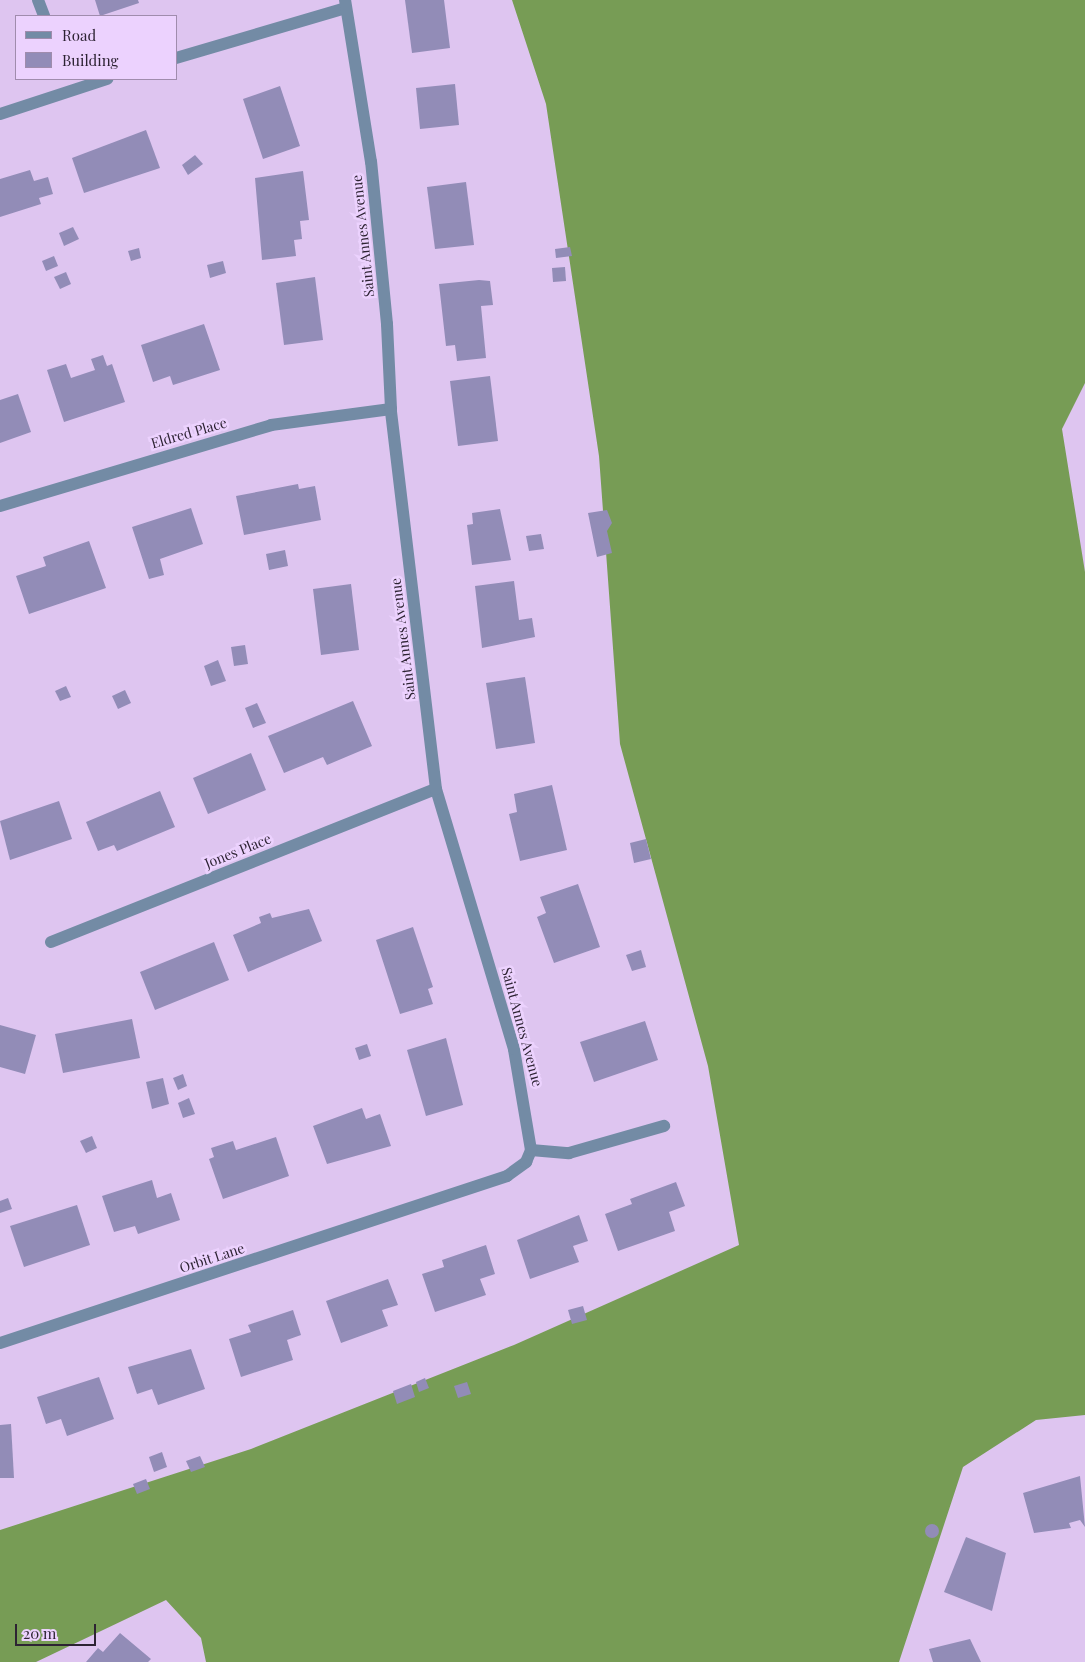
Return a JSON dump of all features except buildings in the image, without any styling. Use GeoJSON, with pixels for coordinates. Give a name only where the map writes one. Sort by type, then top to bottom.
{"type":"FeatureCollection","features":[{"type":"Feature","properties":{"kind":"street"},"geometry":{"type":"LineString","coordinates":[[38,0],[44,15]]}},
{"type":"Feature","properties":{"kind":"street"},"geometry":{"type":"LineString","coordinates":[[178,57],[346,4]]}},
{"type":"Feature","properties":{"kind":"street","name":"Saint Annes Avenue"},"geometry":{"type":"LineString","coordinates":[[346,4],[371,162],[387,324],[391,409],[436,789],[514,1049],[531,1150]]}},
{"type":"Feature","properties":{"kind":"street"},"geometry":{"type":"LineString","coordinates":[[0,114],[70,84],[100,80]]}},
{"type":"Feature","properties":{"kind":"street","name":"Eldred Place"},"geometry":{"type":"LineString","coordinates":[[0,506],[270,425],[391,409]]}},
{"type":"Feature","properties":{"kind":"street","name":"Jones Place"},"geometry":{"type":"LineString","coordinates":[[51,942],[436,789]]}},
{"type":"Feature","properties":{"kind":"street"},"geometry":{"type":"LineString","coordinates":[[531,1150],[569,1153],[664,1126]]}},
{"type":"Feature","properties":{"kind":"street","name":"Orbit Lane"},"geometry":{"type":"LineString","coordinates":[[0,1343],[507,1176],[526,1162],[531,1150]]}},
{"type":"Feature","properties":{"kind":"green space"},"geometry":{"type":"Polygon","coordinates":[[[512,0],[1085,0],[1085,383],[1062,429],[1085,572],[1085,1415],[1036,1420],[963,1467],[899,1662],[206,1662],[201,1638],[166,1600],[36,1662],[0,1662],[0,1530],[251,1449],[514,1345],[739,1245],[708,1066],[620,744],[599,456],[546,104],[512,0]]]}}]}
